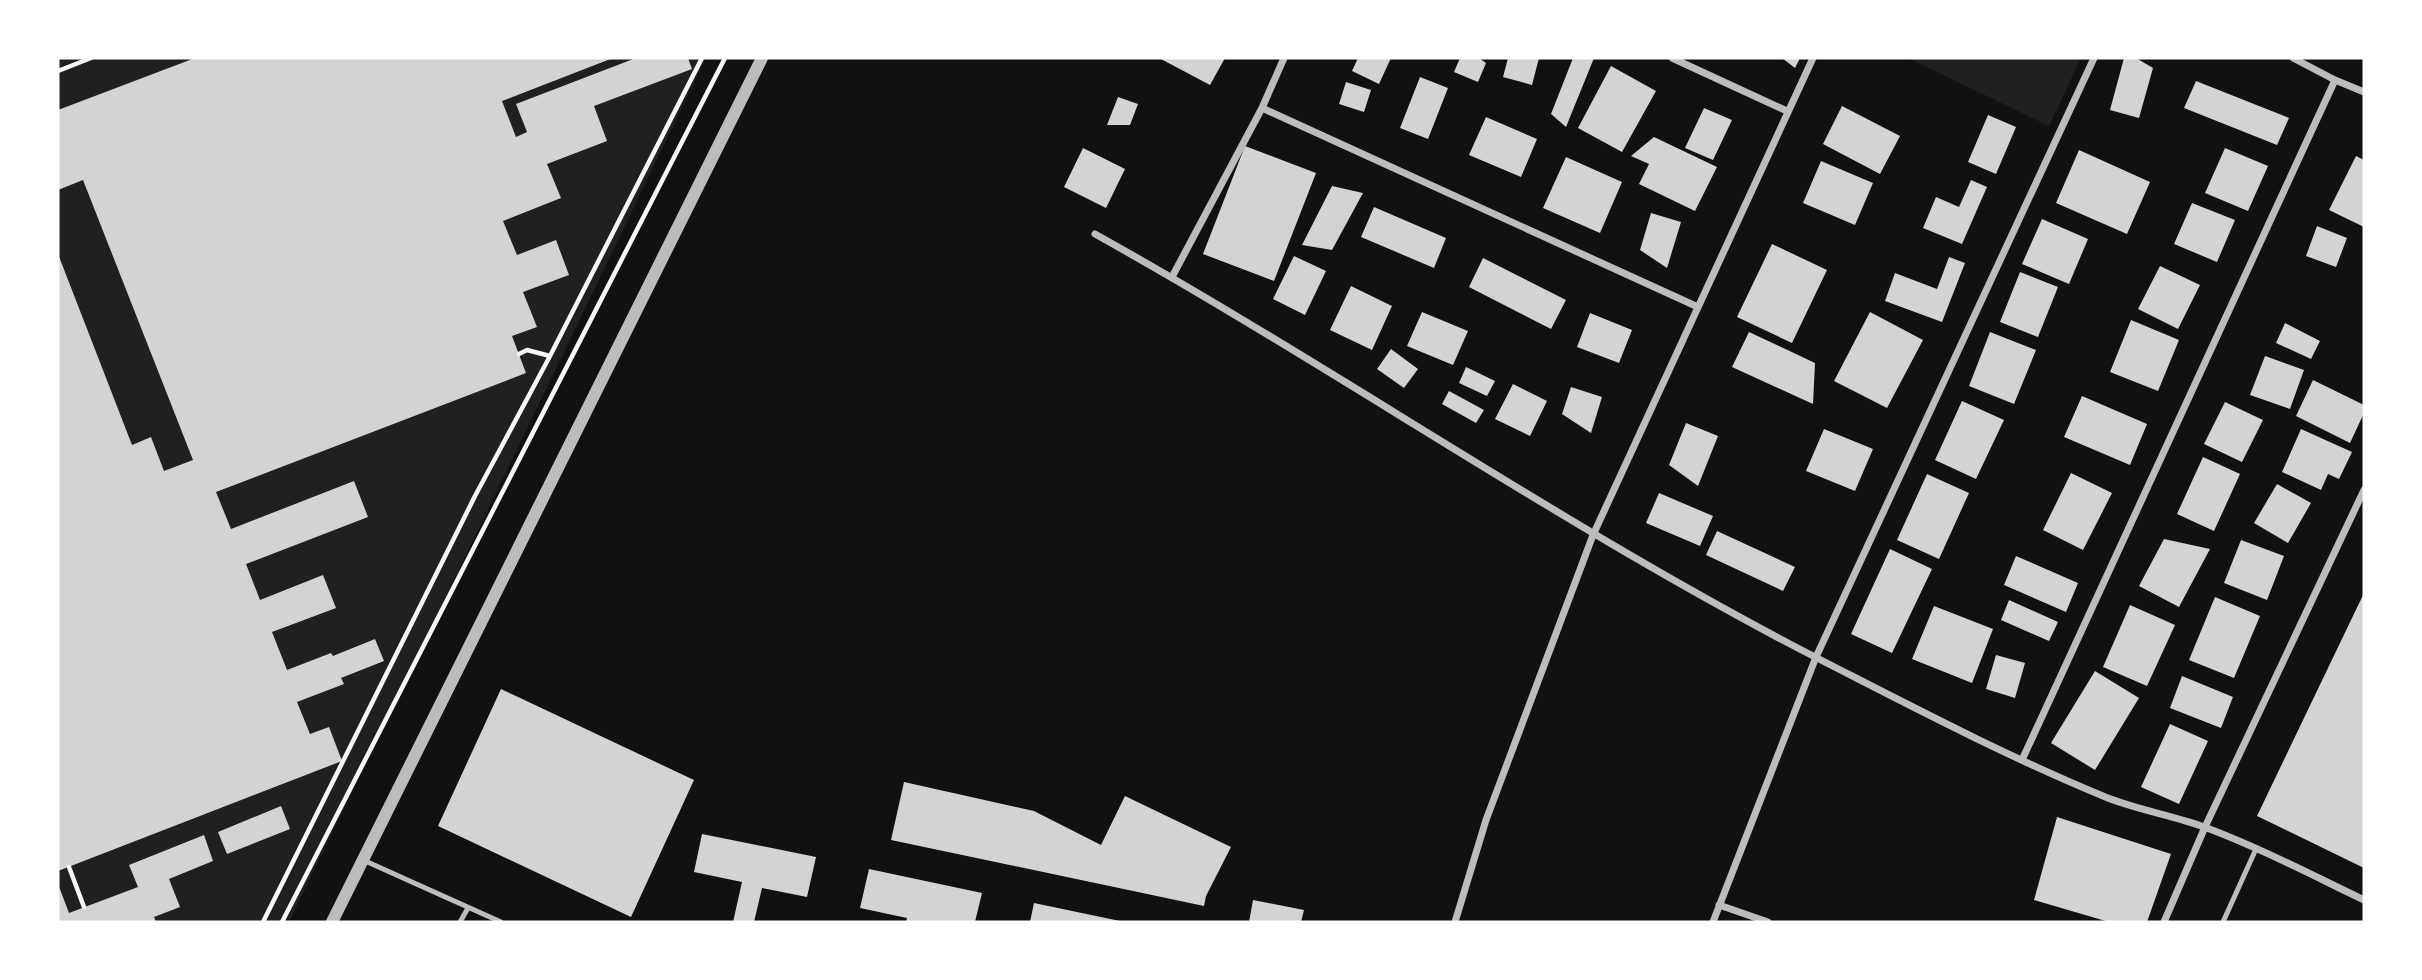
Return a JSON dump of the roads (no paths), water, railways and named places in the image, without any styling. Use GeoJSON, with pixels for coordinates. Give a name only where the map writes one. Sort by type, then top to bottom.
{"type":"FeatureCollection","features":[{"type":"Feature","properties":{"kind":"street"},"geometry":{"type":"LineString","coordinates":[[332,922],[762,58]]}},
{"type":"Feature","properties":{"kind":"street"},"geometry":{"type":"LineString","coordinates":[[1172,277],[1262,108],[1284,58]]}},
{"type":"Feature","properties":{"kind":"street"},"geometry":{"type":"LineString","coordinates":[[1672,58],[1787,111]]}},
{"type":"Feature","properties":{"kind":"street"},"geometry":{"type":"LineString","coordinates":[[1455,922],[1486,820],[1593,535],[1812,58]]}},
{"type":"Feature","properties":{"kind":"street"},"geometry":{"type":"LineString","coordinates":[[1713,922],[1816,657],[2094,58]]}},
{"type":"Feature","properties":{"kind":"street"},"geometry":{"type":"LineString","coordinates":[[2293,58],[2364,92]]}},
{"type":"Feature","properties":{"kind":"street"},"geometry":{"type":"LineString","coordinates":[[2022,760],[2335,80]]}},
{"type":"Feature","properties":{"kind":"street"},"geometry":{"type":"LineString","coordinates":[[1262,108],[1698,307]]}},
{"type":"Feature","properties":{"kind":"street"},"geometry":{"type":"LineString","coordinates":[[1095,234],[1172,277],[1593,535],[1816,657],[2022,760],[2107,798],[2205,827],[2364,900]]}},
{"type":"Feature","properties":{"kind":"street"},"geometry":{"type":"LineString","coordinates":[[2164,922],[2205,827],[2364,490]]}},
{"type":"Feature","properties":{"kind":"street"},"geometry":{"type":"LineString","coordinates":[[1719,905],[1768,922]]}},
{"type":"Feature","properties":{"kind":"lane"},"geometry":{"type":"LineString","coordinates":[[2223,922],[2256,849]]}},
{"type":"Feature","properties":{"kind":"lane"},"geometry":{"type":"LineString","coordinates":[[363,860],[501,922]]}},
{"type":"Feature","properties":{"kind":"lane"},"geometry":{"type":"LineString","coordinates":[[460,922],[468,908]]}}]}
